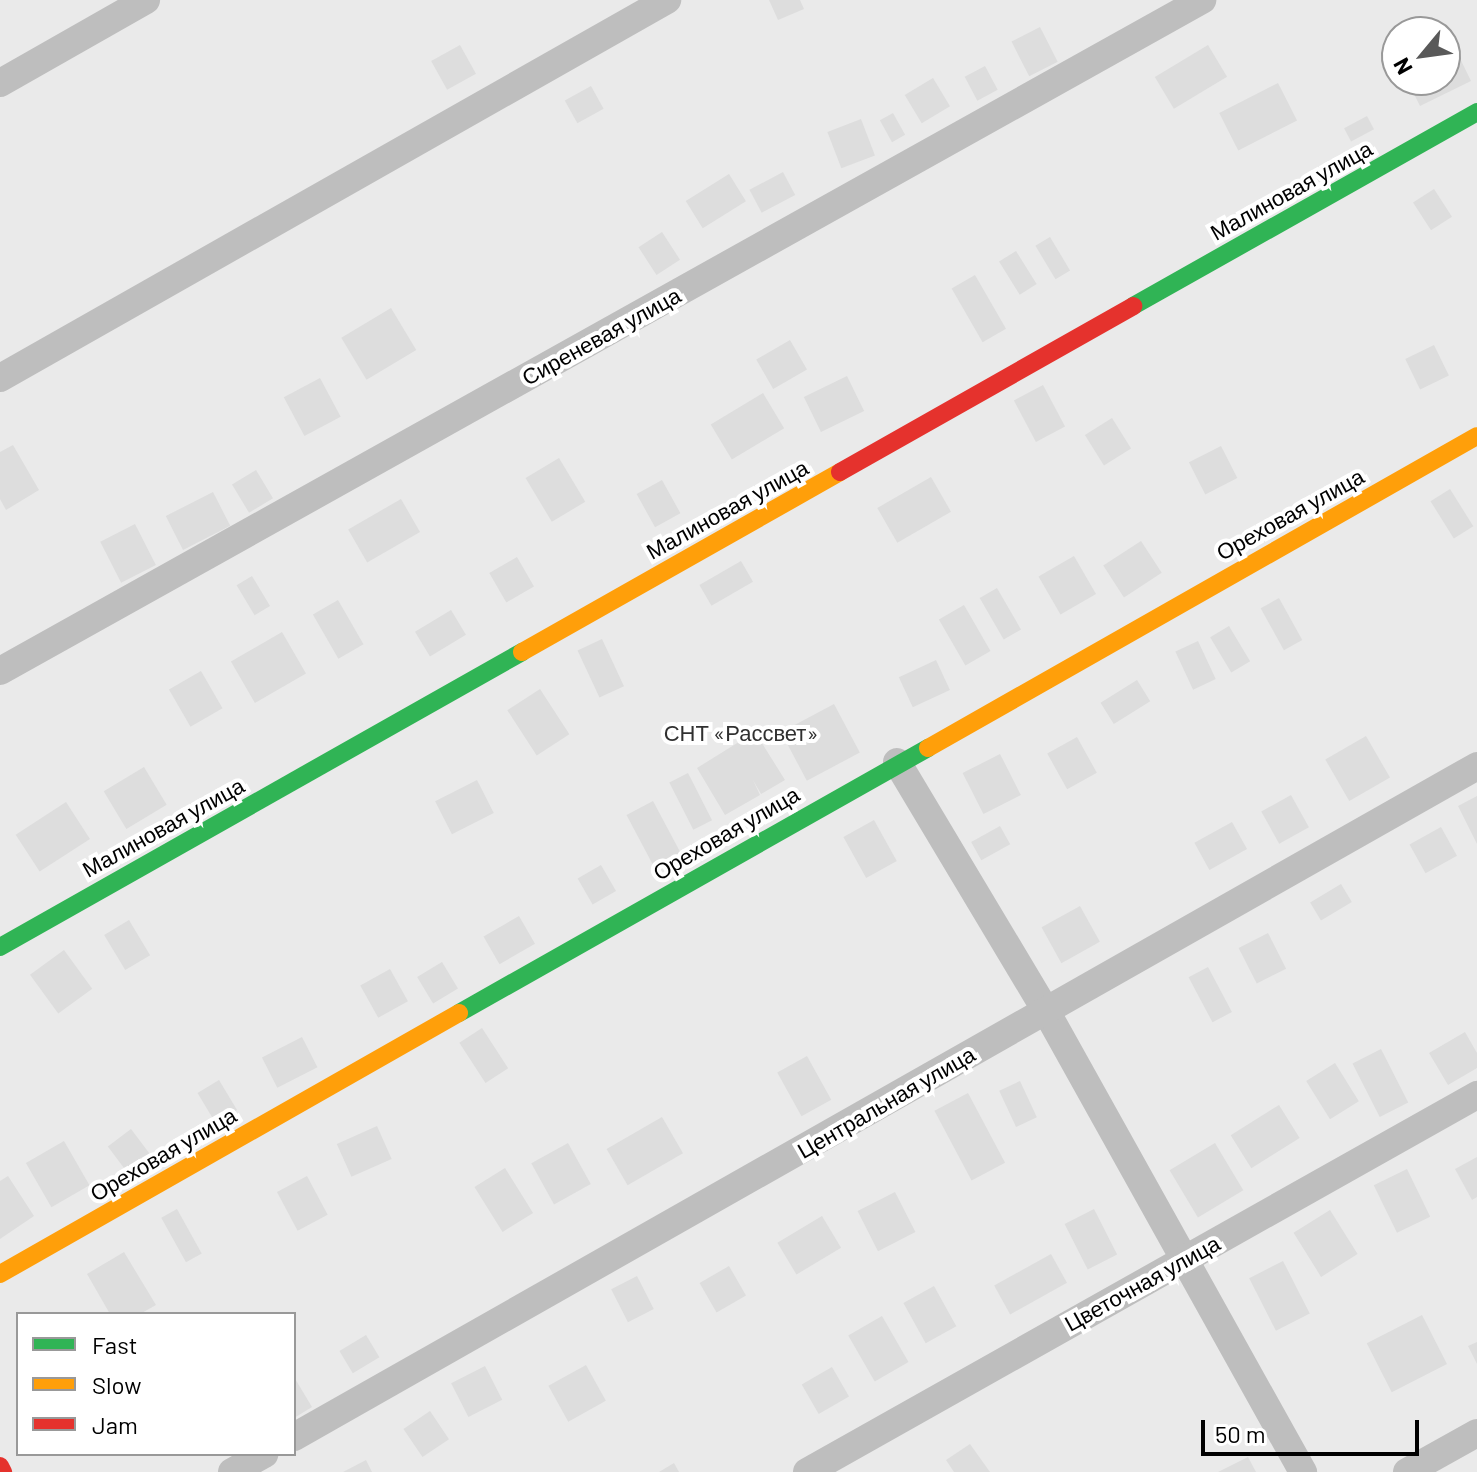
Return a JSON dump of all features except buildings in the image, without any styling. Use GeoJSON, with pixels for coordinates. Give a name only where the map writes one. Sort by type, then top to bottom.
{"type":"FeatureCollection","features":[{"type":"Feature","properties":{"kind":"street"},"geometry":{"type":"LineString","coordinates":[[0,83],[146,0]]}},
{"type":"Feature","properties":{"kind":"street"},"geometry":{"type":"LineString","coordinates":[[0,378],[667,0]]}},
{"type":"Feature","properties":{"kind":"street","name":"Сиреневая улица"},"geometry":{"type":"LineString","coordinates":[[0,671],[1202,0]]}},
{"type":"Feature","properties":{"kind":"street","name":"Малиновая улица"},"geometry":{"type":"LineString","coordinates":[[0,947],[1477,112]]}},
{"type":"Feature","properties":{"kind":"street","name":"Ореховая улица"},"geometry":{"type":"LineString","coordinates":[[0,1274],[897,762],[1477,436]]}},
{"type":"Feature","properties":{"kind":"street"},"geometry":{"type":"LineString","coordinates":[[897,762],[1046,1011],[1303,1472]]}},
{"type":"Feature","properties":{"kind":"street","name":"Центральная улица"},"geometry":{"type":"LineString","coordinates":[[296,1436],[1477,766]]}},
{"type":"Feature","properties":{"kind":"street","name":"Цветочная улица"},"geometry":{"type":"LineString","coordinates":[[807,1472],[1477,1095]]}},
{"type":"Feature","properties":{"kind":"street"},"geometry":{"type":"LineString","coordinates":[[1407,1472],[1477,1433]]}},
{"type":"Feature","properties":{"kind":"street"},"geometry":{"type":"LineString","coordinates":[[232,1472],[260,1456]]}},
{"type":"Feature","properties":{"kind":"street"},"geometry":{"type":"LineString","coordinates":[[0,1466],[3,1472]]}},
{"type":"Feature","properties":{"kind":"green space","name":"СНТ «Рассвет»"},"geometry":{"type":"Polygon","coordinates":[[[0,0],[1477,0],[1477,1472],[0,1472],[0,0]]]}},
{"type":"Feature","properties":{"kind":"traffic: fast"},"geometry":{"type":"LineString","coordinates":[[1133,306],[1477,112]]}},
{"type":"Feature","properties":{"kind":"traffic: fast"},"geometry":{"type":"LineString","coordinates":[[0,947],[522,652]]}},
{"type":"Feature","properties":{"kind":"traffic: fast"},"geometry":{"type":"LineString","coordinates":[[459,1013],[928,748]]}},
{"type":"Feature","properties":{"kind":"traffic: slow"},"geometry":{"type":"LineString","coordinates":[[928,748],[1477,436]]}},
{"type":"Feature","properties":{"kind":"traffic: slow"},"geometry":{"type":"LineString","coordinates":[[522,652],[840,472]]}},
{"type":"Feature","properties":{"kind":"traffic: slow"},"geometry":{"type":"LineString","coordinates":[[0,1274],[459,1013]]}},
{"type":"Feature","properties":{"kind":"traffic: jam"},"geometry":{"type":"LineString","coordinates":[[840,472],[1133,306]]}},
{"type":"Feature","properties":{"kind":"traffic: jam"},"geometry":{"type":"LineString","coordinates":[[0,1466],[3,1472]]}}]}
